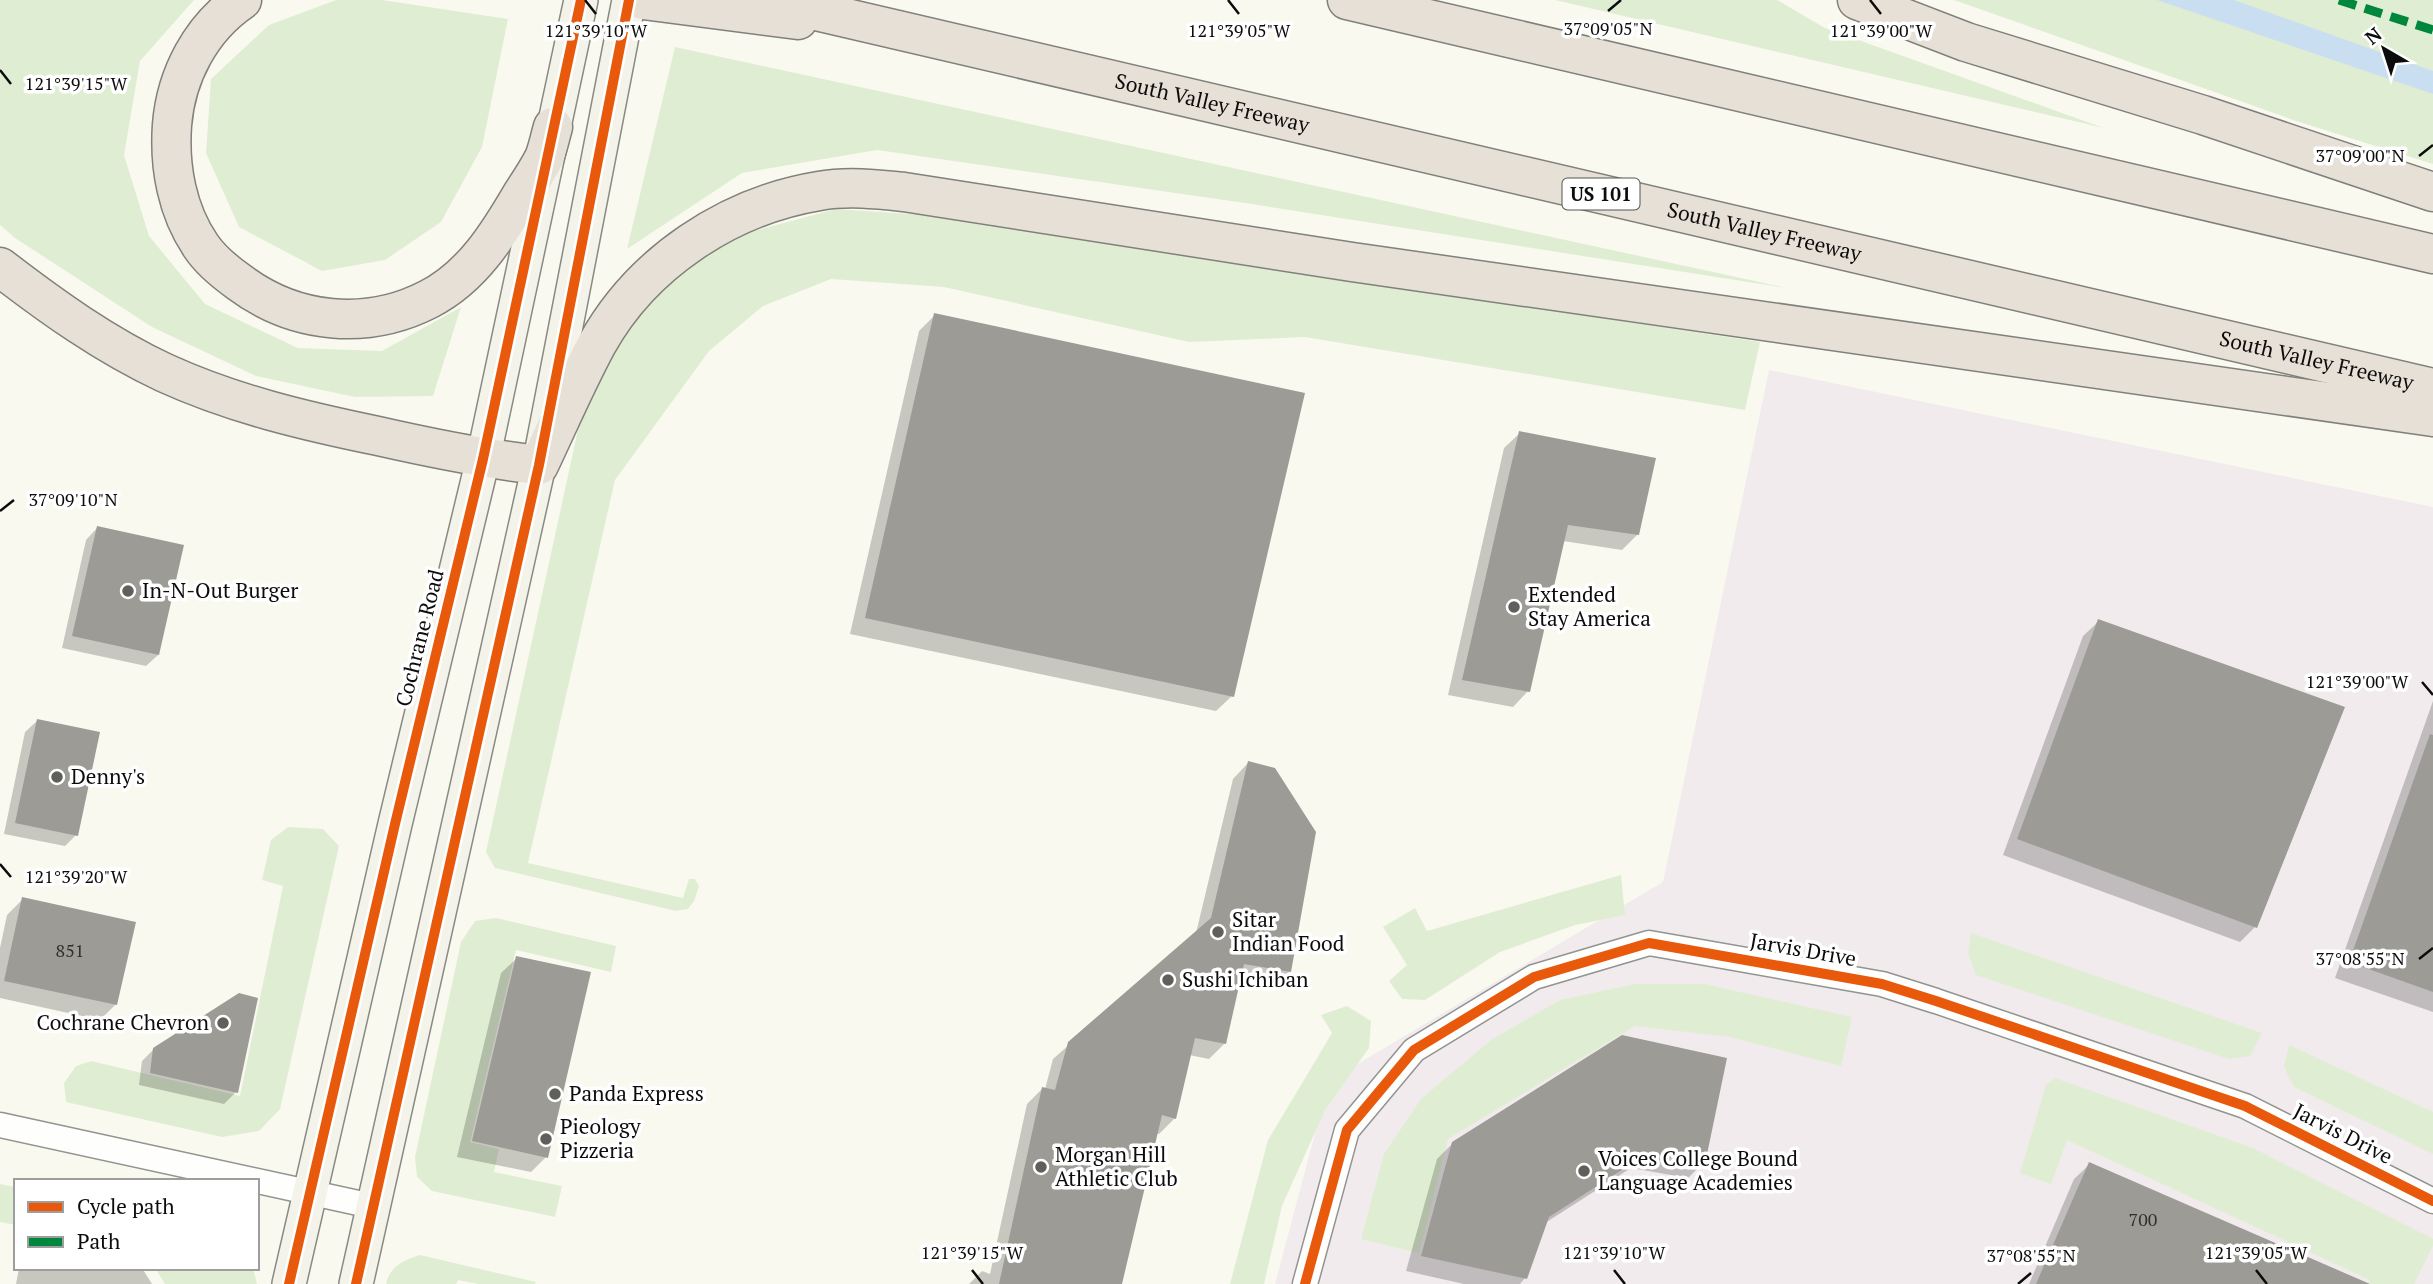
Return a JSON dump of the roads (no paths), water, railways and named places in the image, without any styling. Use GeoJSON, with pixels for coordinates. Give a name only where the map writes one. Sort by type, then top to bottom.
{"type":"FeatureCollection","features":[{"type":"Feature","properties":{"kind":"highway"},"geometry":{"type":"LineString","coordinates":[[242,0],[228,9],[203,37],[184,72],[173,109],[172,160],[176,186],[186,217],[202,247],[222,270],[281,307],[311,316],[357,320],[395,313],[430,298],[462,277],[489,247],[545,157],[553,127]]}},
{"type":"Feature","properties":{"kind":"highway"},"geometry":{"type":"LineString","coordinates":[[643,0],[924,36]]}},
{"type":"Feature","properties":{"kind":"highway","name":"South Valley Freeway"},"geometry":{"type":"LineString","coordinates":[[769,0],[2433,388]]}},
{"type":"Feature","properties":{"kind":"highway"},"geometry":{"type":"LineString","coordinates":[[1348,0],[2433,254]]}},
{"type":"Feature","properties":{"kind":"highway"},"geometry":{"type":"LineString","coordinates":[[1857,0],[1966,42],[2203,115],[2433,192]]}},
{"type":"Feature","properties":{"kind":"highway"},"geometry":{"type":"LineString","coordinates":[[0,267],[71,319],[118,349],[208,391],[258,408],[313,422],[484,459],[539,465],[598,343],[626,302],[656,272],[697,237],[777,200],[820,190],[861,188],[904,192],[1366,264],[2433,417]]}},
{"type":"Feature","properties":{"kind":"main road","name":"Cochrane Road"},"geometry":{"type":"LineString","coordinates":[[289,1284],[484,459],[580,0]]}},
{"type":"Feature","properties":{"kind":"main road"},"geometry":{"type":"LineString","coordinates":[[356,1284],[539,465],[629,0]]}},
{"type":"Feature","properties":{"kind":"street","name":"Jarvis Drive"},"geometry":{"type":"LineString","coordinates":[[1305,1284],[1347,1130],[1414,1050],[1534,976],[1648,943],[1882,984],[1936,1001],[2245,1106],[2433,1201]]}},
{"type":"Feature","properties":{"kind":"street"},"geometry":{"type":"LineString","coordinates":[[0,1125],[253,1179]]}},
{"type":"Feature","properties":{"kind":"street"},"geometry":{"type":"LineString","coordinates":[[259,1180],[372,1206]]}},
{"type":"Feature","properties":{"kind":"water"},"geometry":{"type":"Polygon","coordinates":[[[2157,0],[2234,0],[2433,71],[2433,94],[2157,0]]]}},
{"type":"Feature","properties":{"kind":"place","name":"In-N-Out Burger"},"geometry":{"type":"Point","coordinates":[128,591]}},
{"type":"Feature","properties":{"kind":"place","name":"Extended Stay America"},"geometry":{"type":"Point","coordinates":[1514,607]}},
{"type":"Feature","properties":{"kind":"place","name":"Denny's"},"geometry":{"type":"Point","coordinates":[57,777]}},
{"type":"Feature","properties":{"kind":"place","name":"Sitar Indian Food"},"geometry":{"type":"Point","coordinates":[1218,932]}},
{"type":"Feature","properties":{"kind":"place","name":"Sushi Ichiban"},"geometry":{"type":"Point","coordinates":[1168,980]}},
{"type":"Feature","properties":{"kind":"place","name":"Cochrane Chevron"},"geometry":{"type":"Point","coordinates":[223,1023]}},
{"type":"Feature","properties":{"kind":"place","name":"Panda Express"},"geometry":{"type":"Point","coordinates":[555,1094]}},
{"type":"Feature","properties":{"kind":"place","name":"Pieology Pizzeria"},"geometry":{"type":"Point","coordinates":[546,1139]}},
{"type":"Feature","properties":{"kind":"place","name":"Morgan Hill Athletic Club"},"geometry":{"type":"Point","coordinates":[1041,1167]}},
{"type":"Feature","properties":{"kind":"place","name":"Voices College Bound Language Academies"},"geometry":{"type":"Point","coordinates":[1584,1171]}}]}
